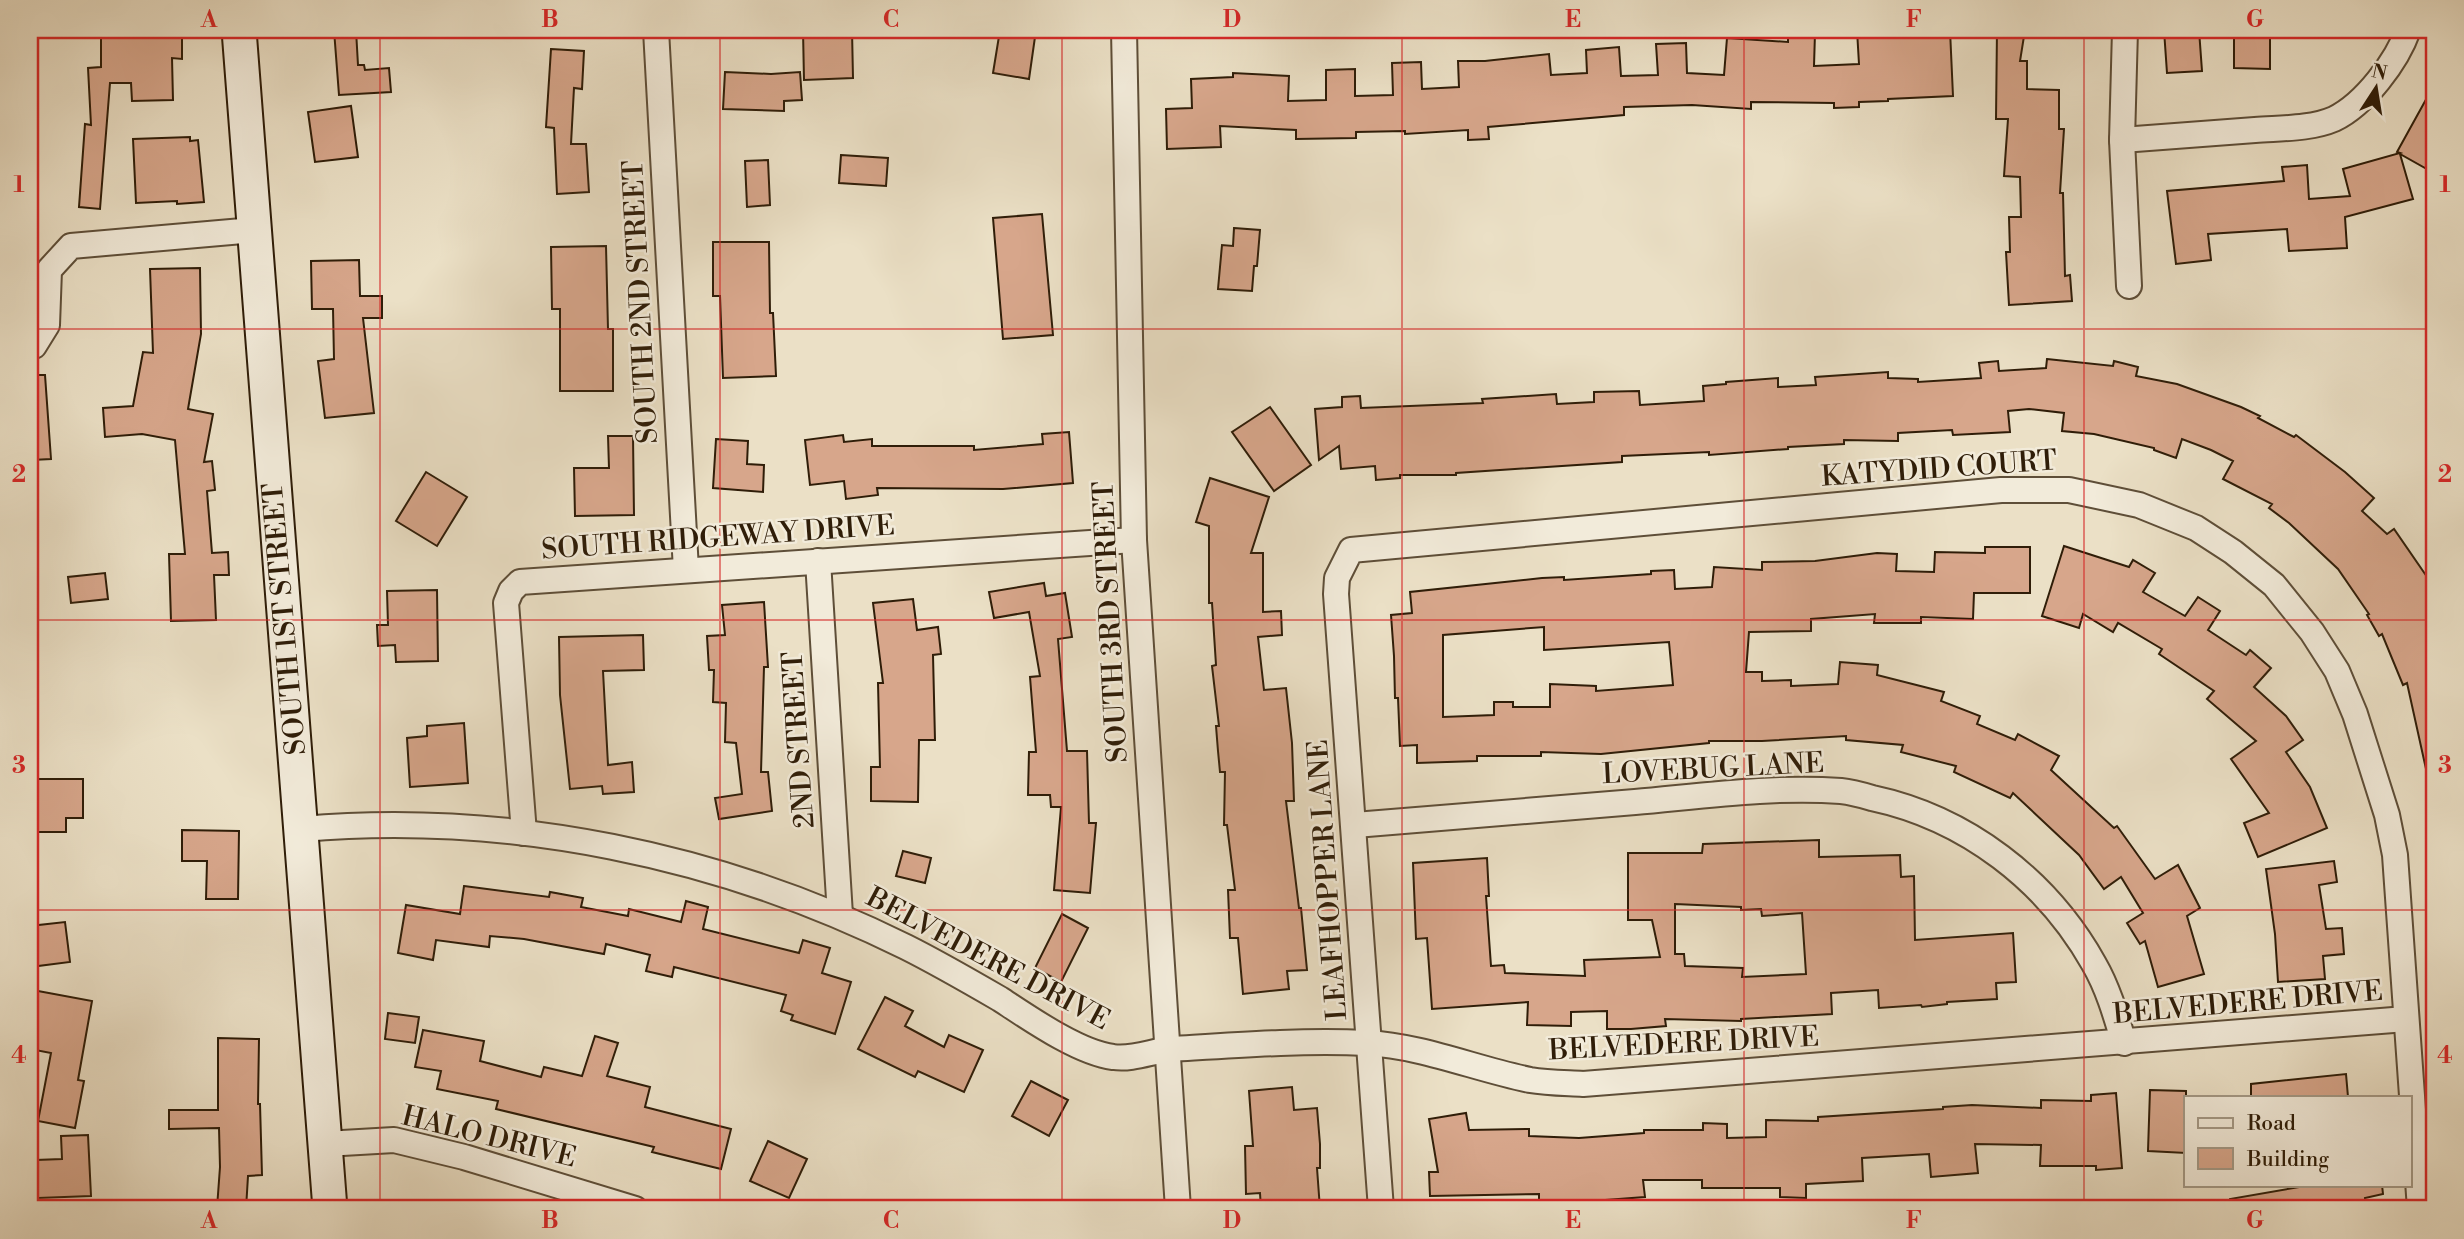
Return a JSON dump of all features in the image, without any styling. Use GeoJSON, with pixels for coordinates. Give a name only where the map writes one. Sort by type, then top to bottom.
{"type":"FeatureCollection","features":[{"type":"Feature","properties":{"kind":"street","name":"SOUTH 1ST STREET"},"geometry":{"type":"LineString","coordinates":[[239,30],[330,1209]]}},
{"type":"Feature","properties":{"kind":"street","name":"SOUTH 2ND STREET"},"geometry":{"type":"LineString","coordinates":[[656,30],[686,570]]}},
{"type":"Feature","properties":{"kind":"street","name":"SOUTH 3RD STREET"},"geometry":{"type":"LineString","coordinates":[[1124,30],[1134,540],[1178,1209]]}},
{"type":"Feature","properties":{"kind":"street"},"geometry":{"type":"LineString","coordinates":[[2125,30],[2122,140],[2129,286]]}},
{"type":"Feature","properties":{"kind":"street"},"geometry":{"type":"LineString","coordinates":[[2122,140],[2300,127],[2334,119],[2358,101],[2383,75],[2402,46],[2408,30]]}},
{"type":"Feature","properties":{"kind":"street"},"geometry":{"type":"LineString","coordinates":[[30,347],[34,346],[47,325],[49,270],[71,246],[254,230]]}},
{"type":"Feature","properties":{"kind":"street","name":"KATYDID COURT"},"geometry":{"type":"LineString","coordinates":[[1351,551],[2001,490],[2069,490],[2138,505],[2196,528],[2233,552],[2274,585],[2312,632],[2337,671],[2355,715],[2388,816],[2395,855],[2412,1096]]}},
{"type":"Feature","properties":{"kind":"street","name":"SOUTH RIDGEWAY DRIVE"},"geometry":{"type":"LineString","coordinates":[[524,833],[506,603],[511,591],[520,582],[1134,540]]}},
{"type":"Feature","properties":{"kind":"street","name":"LEAFHOPPER LANE"},"geometry":{"type":"LineString","coordinates":[[1351,551],[1337,578],[1336,594],[1381,1209]]}},
{"type":"Feature","properties":{"kind":"street","name":"2ND STREET"},"geometry":{"type":"LineString","coordinates":[[818,561],[840,915]]}},
{"type":"Feature","properties":{"kind":"street","name":"LOVEBUG LANE"},"geometry":{"type":"LineString","coordinates":[[1355,825],[1772,790],[1843,791],[1895,803],[1952,827],[1985,846],[2026,877],[2063,916],[2095,965],[2112,1004],[2124,1043]]}},
{"type":"Feature","properties":{"kind":"street","name":"BELVEDERE DRIVE"},"geometry":{"type":"LineString","coordinates":[[302,829],[419,824],[524,833],[589,843],[681,863],[840,915],[945,967],[1044,1027],[1090,1050],[1113,1057],[1140,1056],[1167,1050],[1304,1042],[1370,1043],[1427,1053],[1534,1081],[1583,1084],[2406,1019]]}},
{"type":"Feature","properties":{"kind":"street","name":"KATYDID COURT"},"geometry":{"type":"LineString","coordinates":[[2412,1100],[2420,1209]]}},
{"type":"Feature","properties":{"kind":"street","name":"HALO DRIVE"},"geometry":{"type":"LineString","coordinates":[[325,1144],[394,1140],[464,1157],[635,1209]]}},
{"type":"Feature","properties":{"kind":"building"},"geometry":{"type":"Polygon","coordinates":[[[182,30],[182,59],[172,58],[173,100],[132,101],[131,83],[110,83],[100,209],[79,207],[85,124],[91,125],[88,68],[101,67],[101,31],[182,30]]]}},
{"type":"Feature","properties":{"kind":"building"},"geometry":{"type":"Polygon","coordinates":[[[334,30],[356,30],[358,65],[364,65],[365,70],[389,68],[391,92],[339,95],[334,30]]]}},
{"type":"Feature","properties":{"kind":"building"},"geometry":{"type":"Polygon","coordinates":[[[803,30],[852,30],[853,78],[804,80],[803,30]]]}},
{"type":"Feature","properties":{"kind":"building"},"geometry":{"type":"Polygon","coordinates":[[[1000,30],[1036,30],[1029,79],[993,73],[1000,30]]]}},
{"type":"Feature","properties":{"kind":"building"},"geometry":{"type":"Polygon","coordinates":[[[1857,30],[1950,30],[1953,96],[1888,99],[1859,102],[1859,107],[1834,108],[1834,103],[1751,102],[1751,109],[1692,105],[1624,107],[1624,115],[1488,127],[1489,139],[1468,140],[1468,130],[1405,134],[1405,131],[1356,132],[1356,138],[1296,139],[1296,130],[1220,126],[1221,147],[1167,149],[1166,109],[1192,108],[1191,79],[1233,77],[1233,73],[1289,76],[1288,101],[1326,100],[1326,70],[1355,69],[1355,96],[1393,95],[1392,63],[1421,62],[1422,89],[1459,87],[1458,61],[1549,54],[1551,75],[1587,73],[1586,50],[1619,47],[1621,76],[1658,75],[1656,44],[1686,43],[1687,73],[1724,75],[1727,38],[1788,42],[1788,33],[1815,33],[1814,66],[1859,64],[1857,30]]]}},
{"type":"Feature","properties":{"kind":"building"},"geometry":{"type":"Polygon","coordinates":[[[1997,30],[2025,30],[2020,61],[2027,61],[2027,89],[2059,90],[2059,129],[2064,129],[2060,193],[2063,193],[2065,276],[2070,275],[2072,301],[2009,305],[2006,252],[2010,252],[2009,217],[2021,217],[2020,177],[2004,176],[2008,119],[1996,119],[1997,30]]]}},
{"type":"Feature","properties":{"kind":"building"},"geometry":{"type":"Polygon","coordinates":[[[2164,30],[2199,30],[2202,71],[2167,73],[2164,30]]]}},
{"type":"Feature","properties":{"kind":"building"},"geometry":{"type":"Polygon","coordinates":[[[2234,30],[2270,30],[2270,69],[2234,68],[2234,30]]]}},
{"type":"Feature","properties":{"kind":"building"},"geometry":{"type":"Polygon","coordinates":[[[551,49],[584,51],[582,89],[574,88],[571,144],[586,144],[589,192],[557,194],[554,128],[546,127],[551,49]]]}},
{"type":"Feature","properties":{"kind":"building"},"geometry":{"type":"Polygon","coordinates":[[[725,72],[800,72],[802,100],[784,101],[784,111],[723,109],[725,72]]]}},
{"type":"Feature","properties":{"kind":"building"},"geometry":{"type":"Polygon","coordinates":[[[2434,85],[2434,173],[2400,154],[2413,199],[2345,217],[2347,248],[2289,251],[2287,229],[2208,234],[2211,260],[2176,264],[2167,191],[2284,181],[2282,167],[2307,165],[2309,199],[2350,196],[2343,169],[2400,153],[2397,152],[2434,85]]]}},
{"type":"Feature","properties":{"kind":"building"},"geometry":{"type":"Polygon","coordinates":[[[351,106],[358,157],[315,162],[308,112],[351,106]]]}},
{"type":"Feature","properties":{"kind":"building"},"geometry":{"type":"Polygon","coordinates":[[[190,137],[190,141],[198,140],[204,202],[136,203],[133,139],[190,137]]]}},
{"type":"Feature","properties":{"kind":"building"},"geometry":{"type":"Polygon","coordinates":[[[841,155],[888,158],[886,186],[839,183],[841,155]]]}},
{"type":"Feature","properties":{"kind":"building"},"geometry":{"type":"Polygon","coordinates":[[[768,160],[770,205],[747,207],[745,161],[768,160]]]}},
{"type":"Feature","properties":{"kind":"building"},"geometry":{"type":"Polygon","coordinates":[[[1042,214],[1053,335],[1003,339],[993,218],[1042,214]]]}},
{"type":"Feature","properties":{"kind":"building"},"geometry":{"type":"Polygon","coordinates":[[[1234,228],[1260,230],[1252,291],[1218,289],[1222,245],[1233,246],[1234,228]]]}},
{"type":"Feature","properties":{"kind":"building"},"geometry":{"type":"Polygon","coordinates":[[[713,242],[769,242],[770,313],[773,313],[776,376],[723,378],[720,296],[713,296],[713,242]]]}},
{"type":"Feature","properties":{"kind":"building"},"geometry":{"type":"Polygon","coordinates":[[[606,246],[608,329],[613,329],[613,391],[560,391],[560,309],[552,309],[551,247],[606,246]]]}},
{"type":"Feature","properties":{"kind":"building"},"geometry":{"type":"Polygon","coordinates":[[[359,260],[360,296],[382,296],[382,318],[363,318],[374,413],[325,418],[318,361],[334,359],[333,309],[312,309],[311,261],[359,260]]]}},
{"type":"Feature","properties":{"kind":"building"},"geometry":{"type":"Polygon","coordinates":[[[200,268],[201,334],[188,409],[213,414],[204,462],[212,461],[215,490],[207,491],[212,553],[228,552],[229,575],[214,575],[216,620],[171,621],[169,554],[185,554],[175,440],[142,434],[105,437],[103,408],[133,406],[143,352],[153,353],[150,269],[200,268]]]}},
{"type":"Feature","properties":{"kind":"building"},"geometry":{"type":"Polygon","coordinates":[[[2047,359],[2113,366],[2114,361],[2138,367],[2136,376],[2177,384],[2241,407],[2294,437],[2296,435],[2374,498],[2362,511],[2387,534],[2394,529],[2434,587],[2434,768],[2426,769],[2407,683],[2403,685],[2382,634],[2379,636],[2367,615],[2369,614],[2338,569],[2269,508],[2272,504],[2223,479],[2233,461],[2182,439],[2176,458],[2154,448],[2094,434],[2062,431],[2064,413],[2029,409],[2008,411],[2010,432],[1953,435],[1952,430],[1898,433],[1898,441],[1844,440],[1844,444],[1709,455],[1709,452],[1622,456],[1622,462],[1456,475],[1400,475],[1400,478],[1376,480],[1375,466],[1341,469],[1339,446],[1319,460],[1315,409],[1342,407],[1342,397],[1360,396],[1361,408],[1483,403],[1482,399],[1556,394],[1557,404],[1594,402],[1594,392],[1639,391],[1640,405],[1704,401],[1703,386],[1726,382],[1778,378],[1778,387],[1816,385],[1815,377],[1888,372],[1888,378],[1918,379],[1918,382],[1981,378],[1979,363],[1998,361],[1999,371],[2046,368],[2047,359]]]}},
{"type":"Feature","properties":{"kind":"building"},"geometry":{"type":"Polygon","coordinates":[[[30,375],[45,375],[51,459],[32,460],[30,375]]]}},
{"type":"Feature","properties":{"kind":"building"},"geometry":{"type":"Polygon","coordinates":[[[1270,407],[1311,465],[1274,491],[1232,432],[1270,407]]]}},
{"type":"Feature","properties":{"kind":"building"},"geometry":{"type":"Polygon","coordinates":[[[1069,432],[1073,483],[1003,489],[877,488],[878,495],[846,499],[844,481],[810,485],[805,440],[843,435],[844,442],[872,439],[872,446],[974,446],[974,450],[1043,444],[1042,434],[1069,432]]]}},
{"type":"Feature","properties":{"kind":"building"},"geometry":{"type":"Polygon","coordinates":[[[608,436],[633,436],[634,515],[575,516],[574,468],[609,468],[608,436]]]}},
{"type":"Feature","properties":{"kind":"building"},"geometry":{"type":"Polygon","coordinates":[[[716,439],[748,441],[747,464],[764,465],[763,492],[713,488],[716,439]]]}},
{"type":"Feature","properties":{"kind":"building"},"geometry":{"type":"Polygon","coordinates":[[[426,472],[467,497],[437,546],[396,521],[426,472]]]}},
{"type":"Feature","properties":{"kind":"building"},"geometry":{"type":"Polygon","coordinates":[[[1210,478],[1269,497],[1251,553],[1263,553],[1263,612],[1281,611],[1282,635],[1258,637],[1264,690],[1286,688],[1292,743],[1294,801],[1286,801],[1307,970],[1287,971],[1289,989],[1243,994],[1238,938],[1230,938],[1228,890],[1235,890],[1227,825],[1224,825],[1225,772],[1220,772],[1216,726],[1219,726],[1212,666],[1216,665],[1212,603],[1209,603],[1209,526],[1196,522],[1210,478]]]}},
{"type":"Feature","properties":{"kind":"building"},"geometry":{"type":"Polygon","coordinates":[[[2064,546],[2129,567],[2133,560],[2155,573],[2143,592],[2185,616],[2198,597],[2220,611],[2208,630],[2246,655],[2250,650],[2271,668],[2254,687],[2286,716],[2303,740],[2286,752],[2310,787],[2327,828],[2258,857],[2244,823],[2269,813],[2231,759],[2256,741],[2207,699],[2214,691],[2159,654],[2162,649],[2118,623],[2113,632],[2083,614],[2079,628],[2042,616],[2064,546]]]}},
{"type":"Feature","properties":{"kind":"building"},"geometry":{"type":"Polygon","coordinates":[[[1985,547],[2030,547],[2030,593],[1974,593],[1973,619],[1921,617],[1921,623],[1874,623],[1875,614],[1811,619],[1811,631],[1749,632],[1746,672],[1762,672],[1762,681],[1791,680],[1791,686],[1838,684],[1840,662],[1878,665],[1877,675],[1944,692],[1941,701],[1980,716],[1977,724],[2015,740],[2018,734],[2059,756],[2051,770],[2114,828],[2117,826],[2155,879],[2178,865],[2200,908],[2187,916],[2204,974],[2158,987],[2145,941],[2140,944],[2127,923],[2143,913],[2121,877],[2104,889],[2079,855],[2013,793],[2010,798],[1954,772],[1956,766],[1901,752],[1903,745],[1846,740],[1846,736],[1709,741],[1601,754],[1541,752],[1541,756],[1477,756],[1477,761],[1417,763],[1417,745],[1400,746],[1391,615],[1412,613],[1410,592],[1542,578],[1564,577],[1564,580],[1674,570],[1675,589],[1712,587],[1714,567],[1762,570],[1762,562],[1815,561],[1877,553],[1897,554],[1896,571],[1934,572],[1935,552],[1985,553],[1985,547]],[[1544,627],[1443,635],[1443,717],[1494,715],[1494,702],[1513,702],[1513,707],[1550,707],[1550,684],[1596,686],[1596,691],[1673,685],[1669,642],[1544,650],[1544,627]]]}},
{"type":"Feature","properties":{"kind":"building"},"geometry":{"type":"Polygon","coordinates":[[[105,573],[108,599],[71,603],[68,577],[105,573]]]}},
{"type":"Feature","properties":{"kind":"building"},"geometry":{"type":"Polygon","coordinates":[[[1044,583],[1046,596],[1065,593],[1072,637],[1058,639],[1067,751],[1087,751],[1089,823],[1096,823],[1090,893],[1054,890],[1061,807],[1051,807],[1050,795],[1028,795],[1029,752],[1036,752],[1030,677],[1040,676],[1029,612],[994,618],[989,592],[1044,583]]]}},
{"type":"Feature","properties":{"kind":"building"},"geometry":{"type":"Polygon","coordinates":[[[437,590],[438,661],[396,662],[395,645],[378,646],[377,625],[388,625],[387,591],[437,590]]]}},
{"type":"Feature","properties":{"kind":"building"},"geometry":{"type":"Polygon","coordinates":[[[913,599],[917,630],[938,627],[941,654],[933,655],[935,740],[919,740],[918,802],[871,801],[871,767],[880,767],[878,683],[883,683],[873,603],[913,599]]]}},
{"type":"Feature","properties":{"kind":"building"},"geometry":{"type":"Polygon","coordinates":[[[764,602],[768,667],[764,667],[761,772],[768,772],[772,811],[719,819],[715,798],[742,794],[736,743],[725,742],[726,703],[713,702],[714,670],[709,670],[707,636],[725,635],[722,605],[764,602]]]}},
{"type":"Feature","properties":{"kind":"building"},"geometry":{"type":"Polygon","coordinates":[[[643,635],[644,670],[603,671],[608,765],[632,762],[634,792],[603,794],[602,786],[570,789],[560,695],[559,637],[643,635]]]}},
{"type":"Feature","properties":{"kind":"building"},"geometry":{"type":"Polygon","coordinates":[[[464,723],[468,783],[410,787],[407,738],[427,736],[427,726],[464,723]]]}},
{"type":"Feature","properties":{"kind":"building"},"geometry":{"type":"Polygon","coordinates":[[[30,779],[83,779],[83,818],[66,818],[66,832],[30,832],[30,779]]]}},
{"type":"Feature","properties":{"kind":"building"},"geometry":{"type":"Polygon","coordinates":[[[182,830],[239,831],[238,899],[206,899],[207,861],[182,861],[182,830]]]}},
{"type":"Feature","properties":{"kind":"building"},"geometry":{"type":"Polygon","coordinates":[[[1819,840],[1819,857],[1900,855],[1901,877],[1914,876],[1915,940],[2013,933],[2016,982],[1996,983],[1997,999],[1947,1002],[1922,1007],[1879,1008],[1878,990],[1831,993],[1832,1014],[1741,1021],[1665,1019],[1666,1026],[1631,1029],[1607,1029],[1607,1011],[1571,1012],[1571,1026],[1527,1025],[1528,1002],[1432,1009],[1427,938],[1416,939],[1413,863],[1487,858],[1489,896],[1486,896],[1491,966],[1504,965],[1505,973],[1585,976],[1584,960],[1660,957],[1652,920],[1628,920],[1628,853],[1702,853],[1703,844],[1819,840]],[[1675,904],[1675,954],[1684,954],[1685,966],[1743,968],[1742,977],[1806,974],[1802,913],[1762,916],[1761,909],[1741,910],[1741,907],[1675,904]]]}},
{"type":"Feature","properties":{"kind":"building"},"geometry":{"type":"Polygon","coordinates":[[[903,851],[931,858],[925,883],[896,876],[903,851]]]}},
{"type":"Feature","properties":{"kind":"building"},"geometry":{"type":"Polygon","coordinates":[[[2334,861],[2337,882],[2319,885],[2326,929],[2342,928],[2344,954],[2323,956],[2325,979],[2278,982],[2266,869],[2334,861]]]}},
{"type":"Feature","properties":{"kind":"building"},"geometry":{"type":"Polygon","coordinates":[[[464,886],[549,897],[550,892],[583,898],[581,907],[628,916],[629,909],[681,922],[686,901],[708,907],[703,929],[799,953],[803,940],[830,948],[822,973],[851,982],[835,1034],[791,1020],[793,1015],[781,1011],[786,995],[674,967],[672,977],[646,971],[650,955],[606,944],[604,954],[524,939],[490,936],[489,947],[436,940],[433,960],[398,953],[406,905],[460,914],[464,886]]]}},
{"type":"Feature","properties":{"kind":"building"},"geometry":{"type":"Polygon","coordinates":[[[1062,914],[1088,928],[1061,982],[1035,968],[1062,914]]]}},
{"type":"Feature","properties":{"kind":"building"},"geometry":{"type":"Polygon","coordinates":[[[65,922],[70,962],[30,967],[30,926],[65,922]]]}},
{"type":"Feature","properties":{"kind":"building"},"geometry":{"type":"Polygon","coordinates":[[[38,991],[92,1001],[78,1080],[84,1081],[75,1128],[38,1121],[51,1053],[30,1049],[30,1033],[38,991]]]}},
{"type":"Feature","properties":{"kind":"building"},"geometry":{"type":"Polygon","coordinates":[[[885,997],[913,1011],[905,1026],[944,1047],[949,1035],[983,1050],[964,1092],[918,1071],[915,1077],[858,1049],[885,997]]]}},
{"type":"Feature","properties":{"kind":"building"},"geometry":{"type":"Polygon","coordinates":[[[388,1013],[419,1017],[415,1043],[385,1039],[388,1013]]]}},
{"type":"Feature","properties":{"kind":"building"},"geometry":{"type":"Polygon","coordinates":[[[423,1030],[484,1041],[480,1061],[541,1077],[544,1067],[582,1076],[595,1036],[618,1043],[607,1076],[650,1087],[645,1107],[731,1129],[721,1169],[652,1152],[654,1147],[496,1109],[498,1101],[437,1089],[441,1071],[415,1067],[423,1030]]]}},
{"type":"Feature","properties":{"kind":"building"},"geometry":{"type":"Polygon","coordinates":[[[218,1038],[259,1039],[258,1104],[262,1175],[248,1176],[246,1209],[217,1208],[219,1128],[169,1129],[169,1110],[218,1110],[218,1038]]]}},
{"type":"Feature","properties":{"kind":"building"},"geometry":{"type":"Polygon","coordinates":[[[2346,1074],[2348,1096],[2251,1096],[2251,1084],[2346,1074]]]}},
{"type":"Feature","properties":{"kind":"building"},"geometry":{"type":"Polygon","coordinates":[[[1031,1081],[1068,1100],[1049,1136],[1012,1116],[1031,1081]]]}},
{"type":"Feature","properties":{"kind":"building"},"geometry":{"type":"Polygon","coordinates":[[[1292,1087],[1294,1110],[1317,1108],[1320,1209],[1261,1209],[1260,1193],[1246,1194],[1245,1146],[1253,1146],[1249,1091],[1292,1087]]]}},
{"type":"Feature","properties":{"kind":"building"},"geometry":{"type":"Polygon","coordinates":[[[2150,1090],[2186,1091],[2184,1153],[2148,1151],[2150,1090]]]}},
{"type":"Feature","properties":{"kind":"building"},"geometry":{"type":"Polygon","coordinates":[[[2116,1093],[2122,1168],[2096,1170],[2096,1166],[2040,1166],[2041,1145],[1975,1144],[1978,1173],[1931,1177],[1929,1154],[1862,1158],[1863,1181],[1806,1184],[1806,1198],[1780,1197],[1780,1188],[1702,1188],[1702,1180],[1643,1180],[1645,1197],[1592,1201],[1539,1200],[1539,1194],[1430,1196],[1429,1172],[1438,1172],[1429,1119],[1466,1113],[1469,1130],[1529,1129],[1529,1136],[1579,1138],[1644,1133],[1644,1130],[1703,1130],[1703,1123],[1727,1124],[1727,1138],[1766,1137],[1766,1120],[1818,1121],[1818,1117],[1972,1105],[2041,1108],[2041,1100],[2091,1101],[2091,1095],[2116,1093]]]}},
{"type":"Feature","properties":{"kind":"building"},"geometry":{"type":"Polygon","coordinates":[[[88,1135],[91,1196],[38,1198],[36,1160],[62,1159],[61,1136],[88,1135]]]}},
{"type":"Feature","properties":{"kind":"building"},"geometry":{"type":"Polygon","coordinates":[[[768,1141],[807,1159],[789,1198],[750,1181],[768,1141]]]}},
{"type":"Feature","properties":{"kind":"building"},"geometry":{"type":"Polygon","coordinates":[[[2305,1186],[2382,1186],[2383,1194],[2365,1198],[2366,1207],[2340,1207],[2340,1203],[2306,1209],[2230,1209],[2230,1199],[2305,1186]]]}}]}
